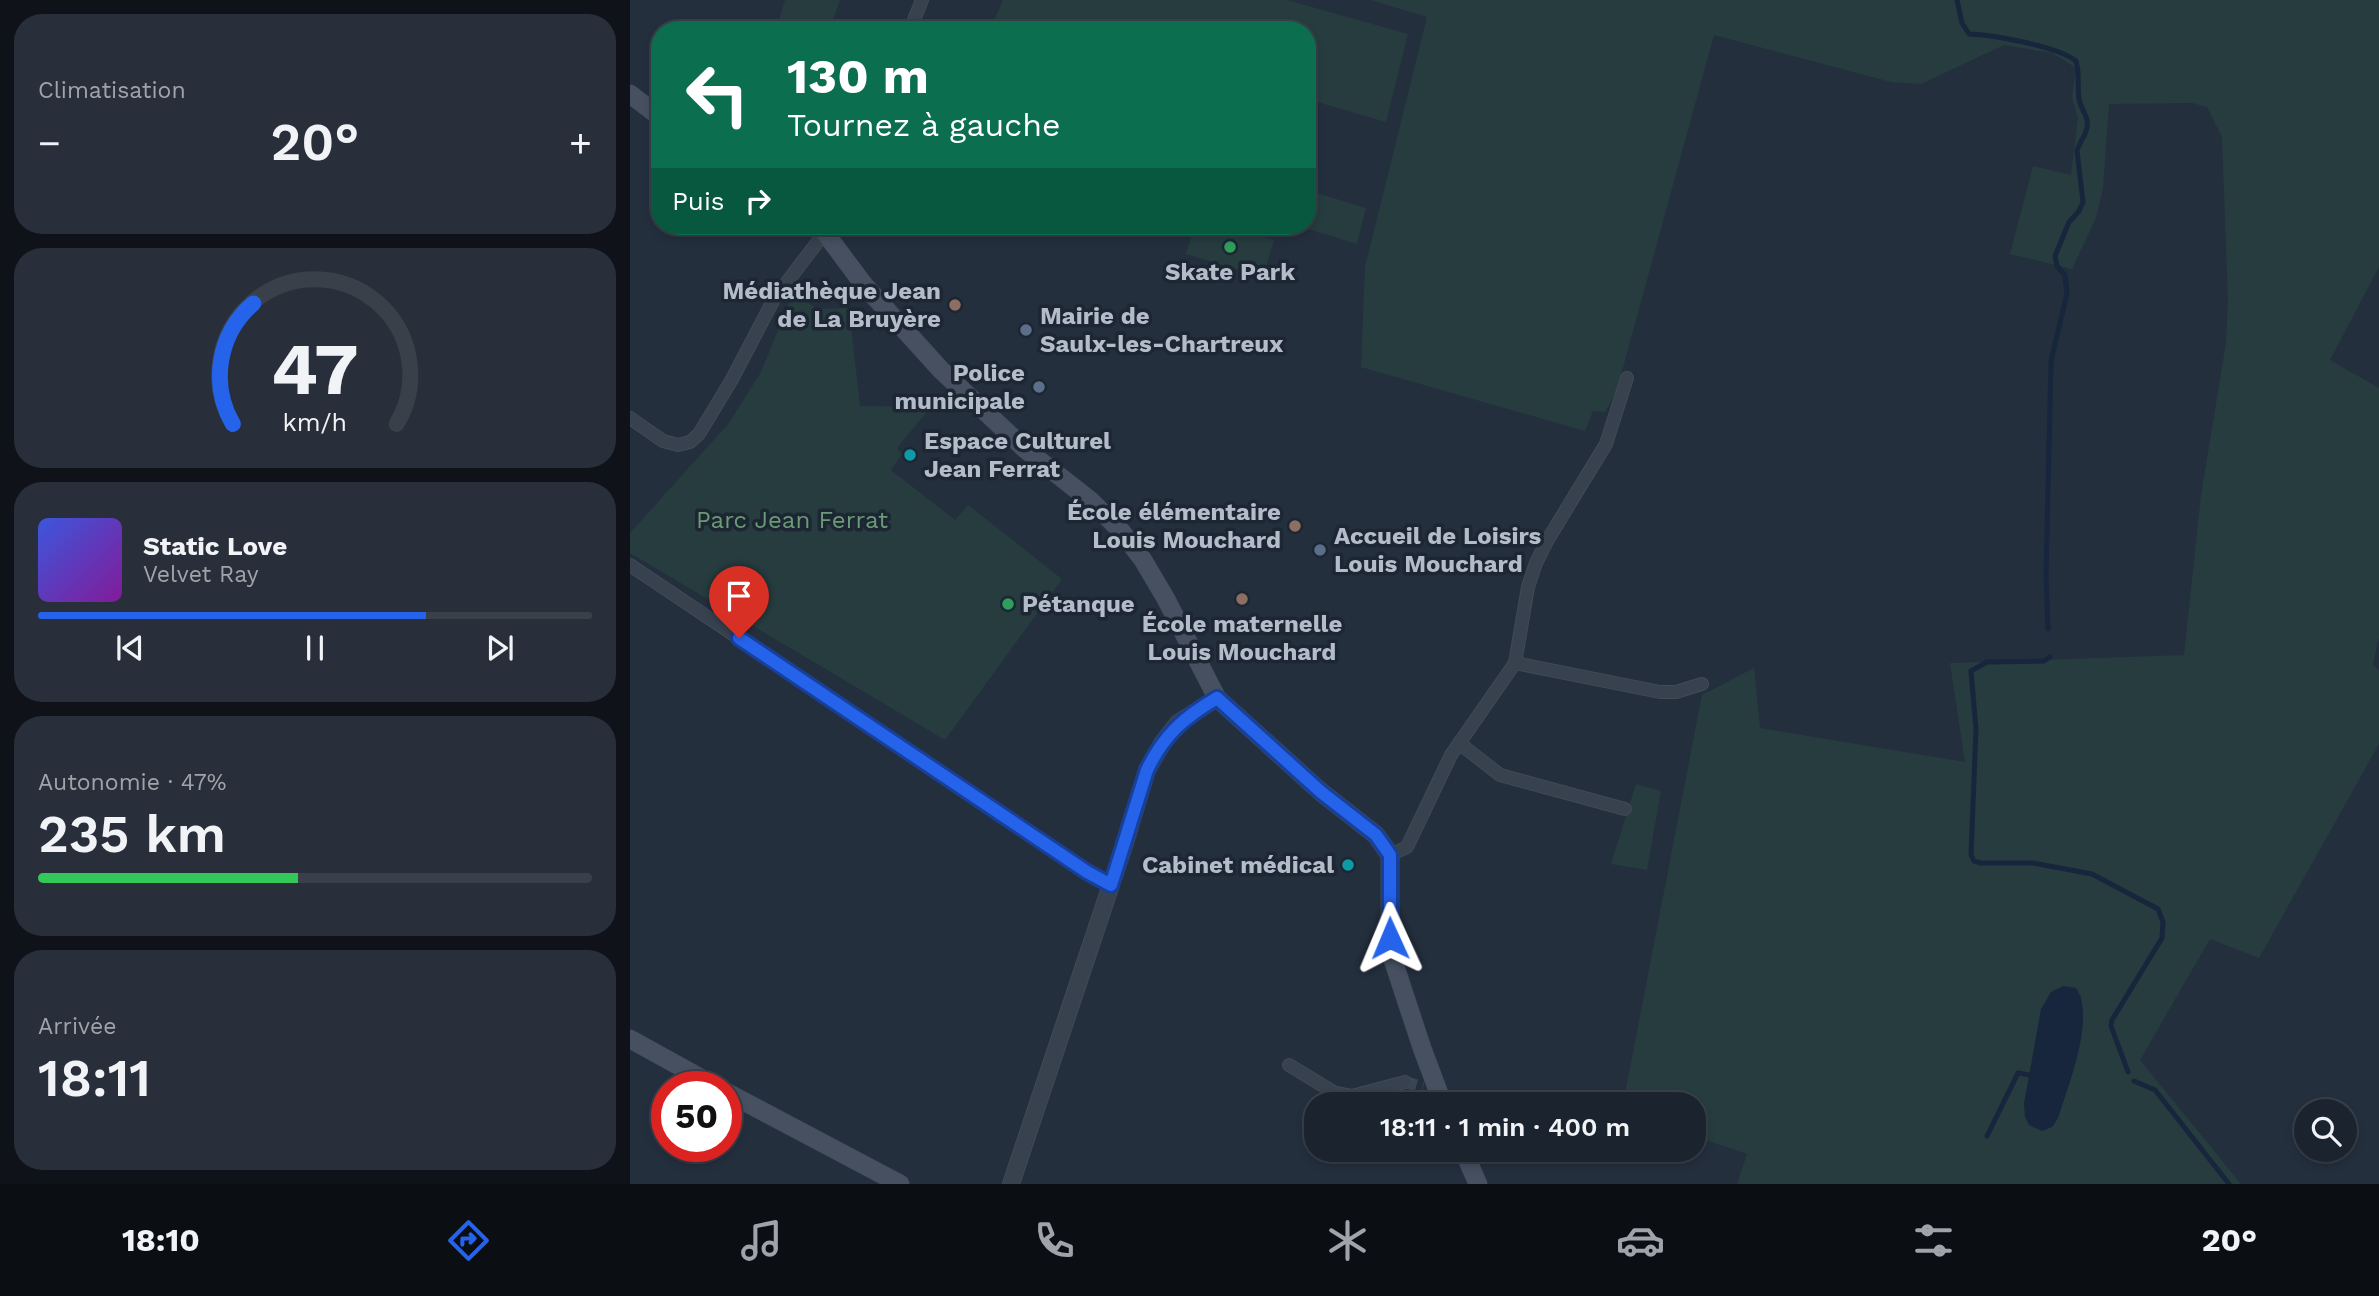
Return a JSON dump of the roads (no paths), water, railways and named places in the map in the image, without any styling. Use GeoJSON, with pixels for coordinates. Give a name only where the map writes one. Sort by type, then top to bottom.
{"type":"FeatureCollection","features":[{"type":"Feature","properties":{"kind":"main road"},"geometry":{"type":"LineString","coordinates":[[630,94],[651,110]]}},
{"type":"Feature","properties":{"kind":"main road"},"geometry":{"type":"LineString","coordinates":[[830,235],[864,285],[941,370],[1025,449],[1091,501],[1121,531],[1143,560],[1166,599],[1217,698],[1321,792],[1376,835],[1390,855],[1390,938],[1393,960],[1434,1092]]}},
{"type":"Feature","properties":{"kind":"main road"},"geometry":{"type":"LineString","coordinates":[[630,1039],[688,1071]]}},
{"type":"Feature","properties":{"kind":"main road"},"geometry":{"type":"LineString","coordinates":[[742,1100],[900,1184]]}},
{"type":"Feature","properties":{"kind":"main road"},"geometry":{"type":"LineString","coordinates":[[1468,1162],[1478,1184]]}},
{"type":"Feature","properties":{"kind":"street"},"geometry":{"type":"LineString","coordinates":[[914,21],[922,0]]}},
{"type":"Feature","properties":{"kind":"street"},"geometry":{"type":"LineString","coordinates":[[630,418],[663,441],[678,445],[690,442],[699,435],[774,299],[820,235]]}},
{"type":"Feature","properties":{"kind":"street"},"geometry":{"type":"LineString","coordinates":[[1390,855],[1407,847],[1451,755],[1515,663],[1528,587],[1536,563],[1606,444],[1628,378]]}},
{"type":"Feature","properties":{"kind":"street"},"geometry":{"type":"LineString","coordinates":[[630,565],[1087,872],[1111,885]]}},
{"type":"Feature","properties":{"kind":"street"},"geometry":{"type":"LineString","coordinates":[[1515,663],[1660,692],[1676,692],[1702,684]]}},
{"type":"Feature","properties":{"kind":"street"},"geometry":{"type":"LineString","coordinates":[[1012,1184],[1147,770],[1153,757],[1178,723],[1217,698]]}},
{"type":"Feature","properties":{"kind":"street"},"geometry":{"type":"LineString","coordinates":[[1459,743],[1500,775],[1625,809]]}},
{"type":"Feature","properties":{"kind":"street"},"geometry":{"type":"LineString","coordinates":[[1289,1065],[1335,1093],[1352,1096],[1405,1082]]}},
{"type":"Feature","properties":{"kind":"water"},"geometry":{"type":"Polygon","coordinates":[[[2063,986],[2076,988],[2083,1016],[2082,1034],[2058,1118],[2052,1127],[2042,1131],[2029,1125],[2024,1104],[2041,1009],[2051,992],[2063,986]]]}},
{"type":"Feature","properties":{"kind":"waterway"},"geometry":{"type":"LineString","coordinates":[[1957,0],[1962,23],[1969,34],[2040,46],[2076,61],[2079,99],[2087,118],[2085,134],[2077,151],[2083,202],[2069,222],[2055,256],[2057,266],[2065,275],[2067,293],[2051,361],[2046,575],[2048,629]]}},
{"type":"Feature","properties":{"kind":"waterway"},"geometry":{"type":"LineString","coordinates":[[2050,657],[2044,661],[1987,662],[1971,671],[1976,729],[1971,855],[1974,861],[1981,863],[2033,863],[2092,874],[2158,909],[2163,922],[2162,938],[2112,1020],[2111,1026],[2128,1072]]}},
{"type":"Feature","properties":{"kind":"waterway"},"geometry":{"type":"LineString","coordinates":[[1987,1136],[2018,1073],[2036,1076]]}},
{"type":"Feature","properties":{"kind":"waterway"},"geometry":{"type":"LineString","coordinates":[[2134,1081],[2155,1090],[2229,1184]]}},
{"type":"Feature","properties":{"kind":"tunnel"},"geometry":{"type":"LineString","coordinates":[[1405,1082],[1423,1087]]}},
{"type":"Feature","properties":{"kind":"place","name":"Skate Park"},"geometry":{"type":"Point","coordinates":[1230,247]}},
{"type":"Feature","properties":{"kind":"place","name":"Médiathèque Jean de La Bruyère"},"geometry":{"type":"Point","coordinates":[955,305]}},
{"type":"Feature","properties":{"kind":"place","name":"Mairie de Saulx-les-Chartreux"},"geometry":{"type":"Point","coordinates":[1026,330]}},
{"type":"Feature","properties":{"kind":"place","name":"Police municipale"},"geometry":{"type":"Point","coordinates":[1039,387]}},
{"type":"Feature","properties":{"kind":"place","name":"Espace Culturel Jean Ferrat"},"geometry":{"type":"Point","coordinates":[910,455]}},
{"type":"Feature","properties":{"kind":"place","name":"École élémentaire Louis Mouchard"},"geometry":{"type":"Point","coordinates":[1295,526]}},
{"type":"Feature","properties":{"kind":"place","name":"Accueil de Loisirs Louis Mouchard"},"geometry":{"type":"Point","coordinates":[1320,550]}},
{"type":"Feature","properties":{"kind":"place","name":"École maternelle Louis Mouchard"},"geometry":{"type":"Point","coordinates":[1242,599]}},
{"type":"Feature","properties":{"kind":"place","name":"Pétanque"},"geometry":{"type":"Point","coordinates":[1008,604]}},
{"type":"Feature","properties":{"kind":"place","name":"Cabinet médical"},"geometry":{"type":"Point","coordinates":[1348,865]}},
{"type":"Feature","properties":{"kind":"park label","name":"Parc Jean Ferrat"},"geometry":{"type":"Point","coordinates":[792,520]}}]}
